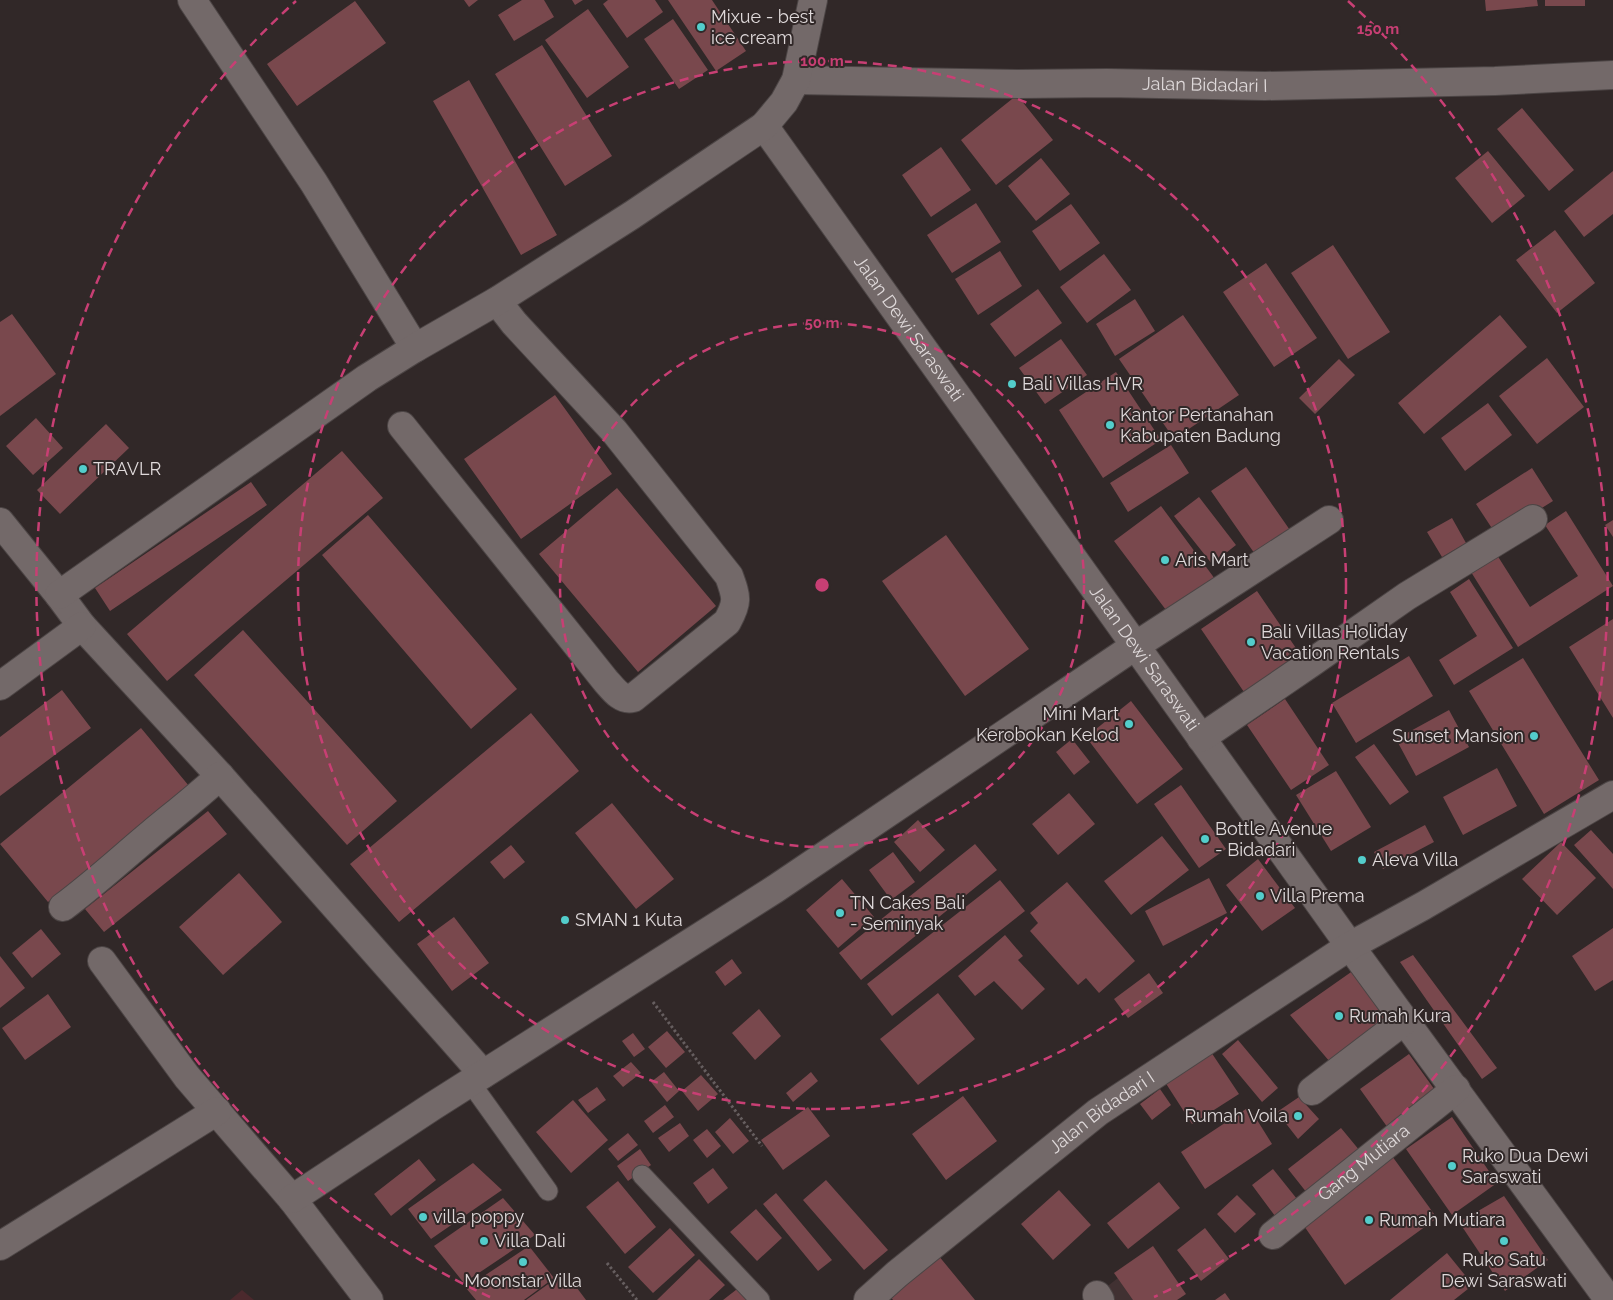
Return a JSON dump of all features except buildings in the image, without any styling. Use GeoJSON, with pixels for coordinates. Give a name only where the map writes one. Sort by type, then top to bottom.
{"type":"FeatureCollection","features":[{"type":"Feature","properties":{"kind":"street"},"geometry":{"type":"LineString","coordinates":[[59,594],[367,378],[497,301],[632,215],[764,126],[784,102],[796,80],[813,0]]}},
{"type":"Feature","properties":{"kind":"street"},"geometry":{"type":"LineString","coordinates":[[200,3],[314,183],[415,348]]}},
{"type":"Feature","properties":{"kind":"street","name":"Jalan Bidadari I"},"geometry":{"type":"LineString","coordinates":[[796,80],[1265,86],[1496,81],[1613,75]]}},
{"type":"Feature","properties":{"kind":"street","name":"Jalan Dewi Saraswati"},"geometry":{"type":"LineString","coordinates":[[764,126],[1350,946],[1609,1300]]}},
{"type":"Feature","properties":{"kind":"street"},"geometry":{"type":"LineString","coordinates":[[402,426],[605,680],[621,696],[627,699],[633,698],[727,622],[735,606],[734,591],[729,576],[614,431],[514,323],[497,301]]}},
{"type":"Feature","properties":{"kind":"street"},"geometry":{"type":"LineString","coordinates":[[1201,738],[1406,596],[1533,519]]}},
{"type":"Feature","properties":{"kind":"street"},"geometry":{"type":"LineString","coordinates":[[292,1199],[477,1078],[775,889],[1136,646],[1329,520]]}},
{"type":"Feature","properties":{"kind":"street"},"geometry":{"type":"LineString","coordinates":[[0,522],[59,594],[82,626],[220,776],[477,1078]]}},
{"type":"Feature","properties":{"kind":"street"},"geometry":{"type":"LineString","coordinates":[[0,686],[82,626]]}},
{"type":"Feature","properties":{"kind":"street"},"geometry":{"type":"LineString","coordinates":[[63,907],[220,776]]}},
{"type":"Feature","properties":{"kind":"street","name":"Jalan Bidadari I"},"geometry":{"type":"LineString","coordinates":[[868,1300],[897,1274],[1098,1112],[1350,946],[1423,906],[1613,795]]}},
{"type":"Feature","properties":{"kind":"street"},"geometry":{"type":"LineString","coordinates":[[102,961],[187,1077],[292,1199],[369,1300]]}},
{"type":"Feature","properties":{"kind":"street"},"geometry":{"type":"LineString","coordinates":[[1312,1091],[1405,1020]]}},
{"type":"Feature","properties":{"kind":"street","name":"Gang Mutiara"},"geometry":{"type":"LineString","coordinates":[[1273,1235],[1456,1089]]}},
{"type":"Feature","properties":{"kind":"street"},"geometry":{"type":"LineString","coordinates":[[0,1246],[217,1111]]}},
{"type":"Feature","properties":{"kind":"lane"},"geometry":{"type":"LineString","coordinates":[[477,1078],[548,1191]]}},
{"type":"Feature","properties":{"kind":"lane"},"geometry":{"type":"LineString","coordinates":[[642,1175],[760,1300]]}},
{"type":"Feature","properties":{"kind":"path"},"geometry":{"type":"LineString","coordinates":[[634,978],[762,1146]]}},
{"type":"Feature","properties":{"kind":"path"},"geometry":{"type":"LineString","coordinates":[[606,1263],[637,1300]]}},
{"type":"Feature","properties":{"kind":"shaded area"},"geometry":{"type":"Polygon","coordinates":[[[1142,1259],[1167,1300],[1090,1300],[1142,1259]]]}},
{"type":"Feature","properties":{"kind":"shaded area"},"geometry":{"type":"Polygon","coordinates":[[[242,1290],[254,1300],[230,1300],[242,1290]]]}},
{"type":"Feature","properties":{"kind":"place","name":"Mixue - best ice cream"},"geometry":{"type":"Point","coordinates":[701,27]}},
{"type":"Feature","properties":{"kind":"place","name":"Bali Villas HVR"},"geometry":{"type":"Point","coordinates":[1012,384]}},
{"type":"Feature","properties":{"kind":"place","name":"Kantor Pertanahan Kabupaten Badung"},"geometry":{"type":"Point","coordinates":[1110,425]}},
{"type":"Feature","properties":{"kind":"place","name":"TRAVLR"},"geometry":{"type":"Point","coordinates":[83,469]}},
{"type":"Feature","properties":{"kind":"place","name":"Aris Mart"},"geometry":{"type":"Point","coordinates":[1165,560]}},
{"type":"Feature","properties":{"kind":"place","name":"Bali Villas Holiday Vacation Rentals"},"geometry":{"type":"Point","coordinates":[1251,642]}},
{"type":"Feature","properties":{"kind":"place","name":"Mini Mart Kerobokan Kelod"},"geometry":{"type":"Point","coordinates":[1129,724]}},
{"type":"Feature","properties":{"kind":"place","name":"Sunset Mansion"},"geometry":{"type":"Point","coordinates":[1534,736]}},
{"type":"Feature","properties":{"kind":"place","name":"Bottle Avenue - Bidadari"},"geometry":{"type":"Point","coordinates":[1205,839]}},
{"type":"Feature","properties":{"kind":"place","name":"Aleva Villa"},"geometry":{"type":"Point","coordinates":[1362,860]}},
{"type":"Feature","properties":{"kind":"place","name":"Villa Prema"},"geometry":{"type":"Point","coordinates":[1260,896]}},
{"type":"Feature","properties":{"kind":"place","name":"TN Cakes Bali - Seminyak"},"geometry":{"type":"Point","coordinates":[840,913]}},
{"type":"Feature","properties":{"kind":"place","name":"SMAN 1 Kuta"},"geometry":{"type":"Point","coordinates":[565,920]}},
{"type":"Feature","properties":{"kind":"place","name":"Rumah Kura"},"geometry":{"type":"Point","coordinates":[1339,1016]}},
{"type":"Feature","properties":{"kind":"place","name":"Rumah Voila"},"geometry":{"type":"Point","coordinates":[1298,1116]}},
{"type":"Feature","properties":{"kind":"place","name":"Ruko Dua Dewi Saraswati"},"geometry":{"type":"Point","coordinates":[1452,1166]}},
{"type":"Feature","properties":{"kind":"place","name":"villa poppy"},"geometry":{"type":"Point","coordinates":[423,1217]}},
{"type":"Feature","properties":{"kind":"place","name":"Rumah Mutiara"},"geometry":{"type":"Point","coordinates":[1369,1220]}},
{"type":"Feature","properties":{"kind":"place","name":"Villa Dali"},"geometry":{"type":"Point","coordinates":[484,1241]}},
{"type":"Feature","properties":{"kind":"place","name":"Ruko Satu Dewi Saraswati"},"geometry":{"type":"Point","coordinates":[1504,1241]}},
{"type":"Feature","properties":{"kind":"place","name":"Moonstar Villa"},"geometry":{"type":"Point","coordinates":[523,1262]}}]}
